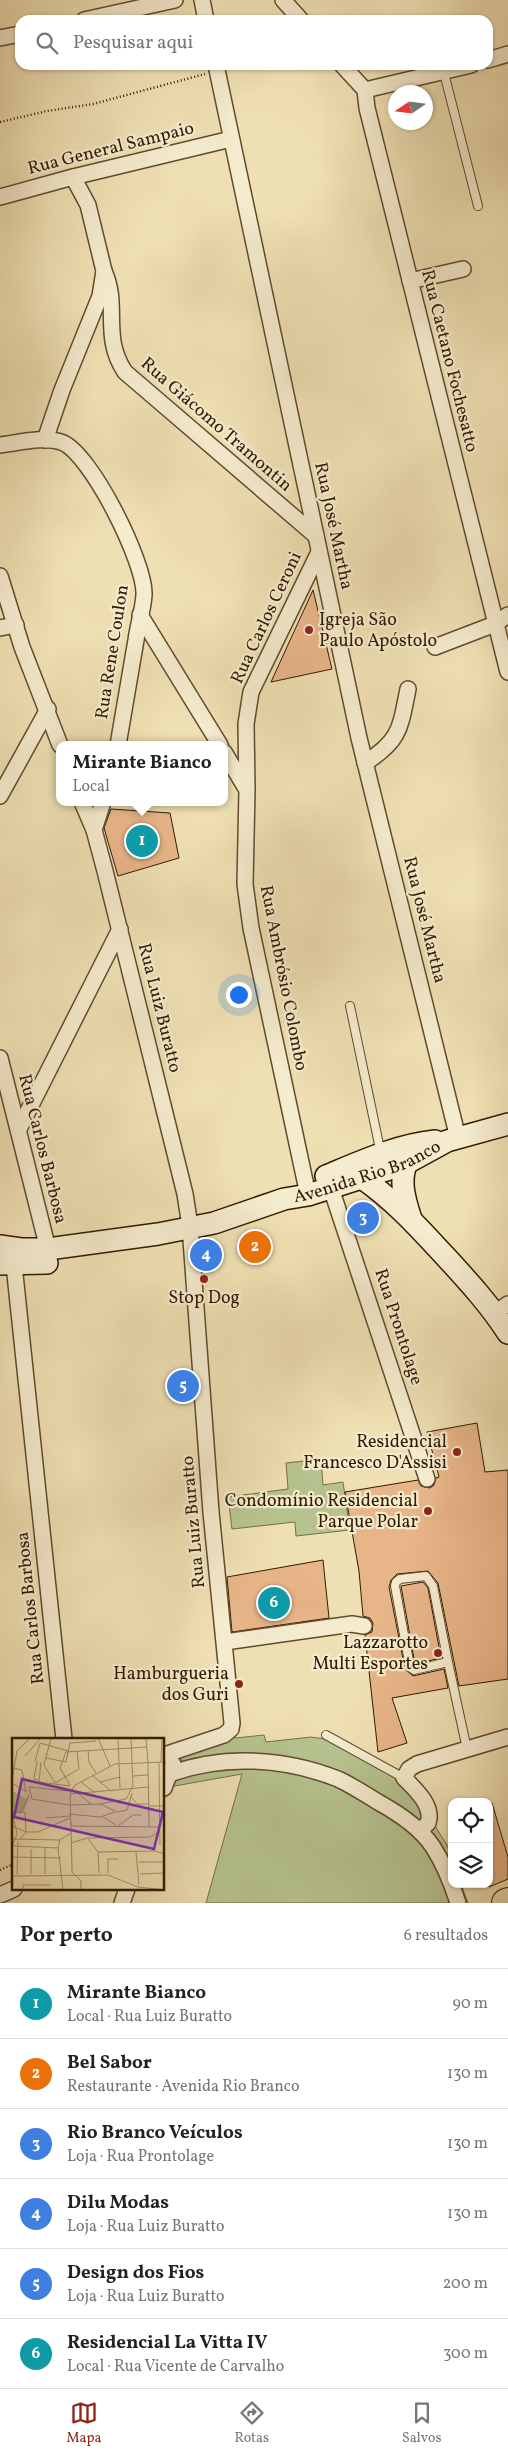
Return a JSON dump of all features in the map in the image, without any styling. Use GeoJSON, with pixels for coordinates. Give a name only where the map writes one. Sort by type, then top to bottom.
{"type":"FeatureCollection","features":[{"type":"Feature","properties":{"kind":"main road","name":"Avenida Rio Branco"},"geometry":{"type":"LineString","coordinates":[[7,1264],[100,1256],[190,1233],[214,1222],[329,1182],[381,1155],[508,1124]]}},
{"type":"Feature","properties":{"kind":"main road","name":"Avenida Rio Branco"},"geometry":{"type":"LineString","coordinates":[[329,1182],[362,1178],[405,1164],[446,1140]]}},
{"type":"Feature","properties":{"kind":"main road"},"geometry":{"type":"LineString","coordinates":[[405,1164],[403,1191],[411,1219]]}},
{"type":"Feature","properties":{"kind":"main road"},"geometry":{"type":"LineString","coordinates":[[362,1178],[388,1197],[502,1309],[508,1333]]}},
{"type":"Feature","properties":{"kind":"main road","name":"Avenida Rio Branco"},"geometry":{"type":"LineString","coordinates":[[0,1246],[21,1250],[48,1249],[158,1234],[190,1233]]}},
{"type":"Feature","properties":{"kind":"street"},"geometry":{"type":"LineString","coordinates":[[107,15],[175,0]]}},
{"type":"Feature","properties":{"kind":"street"},"geometry":{"type":"LineString","coordinates":[[202,0],[205,15]]}},
{"type":"Feature","properties":{"kind":"street"},"geometry":{"type":"LineString","coordinates":[[283,0],[296,15]]}},
{"type":"Feature","properties":{"kind":"street"},"geometry":{"type":"LineString","coordinates":[[0,37],[15,35]]}},
{"type":"Feature","properties":{"kind":"street"},"geometry":{"type":"LineString","coordinates":[[493,58],[508,54]]}},
{"type":"Feature","properties":{"kind":"street","name":"Rua José Martha"},"geometry":{"type":"LineString","coordinates":[[216,70],[446,1140]]}},
{"type":"Feature","properties":{"kind":"street"},"geometry":{"type":"LineString","coordinates":[[347,70],[365,90],[454,70]]}},
{"type":"Feature","properties":{"kind":"street","name":"Rua Caetano Fochesatto"},"geometry":{"type":"LineString","coordinates":[[365,90],[367,108],[410,281],[502,620],[508,672]]}},
{"type":"Feature","properties":{"kind":"street","name":"Rua General Sampaio"},"geometry":{"type":"LineString","coordinates":[[0,197],[73,177],[232,139]]}},
{"type":"Feature","properties":{"kind":"street","name":"Rua Giácomo Tramontin"},"geometry":{"type":"LineString","coordinates":[[73,177],[88,205],[104,271],[108,279],[112,343],[116,358],[125,372],[316,536]]}},
{"type":"Feature","properties":{"kind":"street"},"geometry":{"type":"LineString","coordinates":[[410,281],[463,269]]}},
{"type":"Feature","properties":{"kind":"street"},"geometry":{"type":"LineString","coordinates":[[45,440],[62,390],[100,296],[104,271]]}},
{"type":"Feature","properties":{"kind":"street","name":"Rua Rene Coulon"},"geometry":{"type":"LineString","coordinates":[[0,445],[45,440],[61,442],[82,458],[112,506],[140,566],[144,594],[119,741]]}},
{"type":"Feature","properties":{"kind":"street","name":"Rua Carlos Ceroni"},"geometry":{"type":"LineString","coordinates":[[247,790],[246,724],[251,692],[319,552]]}},
{"type":"Feature","properties":{"kind":"street"},"geometry":{"type":"LineString","coordinates":[[0,576],[22,647],[48,708],[59,741]]}},
{"type":"Feature","properties":{"kind":"street"},"geometry":{"type":"LineString","coordinates":[[140,615],[218,741]]}},
{"type":"Feature","properties":{"kind":"street"},"geometry":{"type":"LineString","coordinates":[[435,647],[502,620]]}},
{"type":"Feature","properties":{"kind":"street"},"geometry":{"type":"LineString","coordinates":[[0,628],[16,625]]}},
{"type":"Feature","properties":{"kind":"street"},"geometry":{"type":"LineString","coordinates":[[366,763],[385,749],[400,729],[408,689]]}},
{"type":"Feature","properties":{"kind":"street"},"geometry":{"type":"LineString","coordinates":[[0,796],[48,708]]}},
{"type":"Feature","properties":{"kind":"street"},"geometry":{"type":"LineString","coordinates":[[228,759],[247,790]]}},
{"type":"Feature","properties":{"kind":"street","name":"Rua Ambrósio Colombo"},"geometry":{"type":"LineString","coordinates":[[247,790],[245,884],[251,928],[307,1190]]}},
{"type":"Feature","properties":{"kind":"street","name":"Rua Luiz Buratto"},"geometry":{"type":"LineString","coordinates":[[84,806],[94,830],[120,929],[185,1194],[190,1233],[211,1512],[225,1642],[231,1729],[224,1735],[170,1753]]}},
{"type":"Feature","properties":{"kind":"street"},"geometry":{"type":"LineString","coordinates":[[94,830],[102,806]]}},
{"type":"Feature","properties":{"kind":"street"},"geometry":{"type":"LineString","coordinates":[[19,1129],[120,929]]}},
{"type":"Feature","properties":{"kind":"street","name":"Rua Carlos Barbosa"},"geometry":{"type":"LineString","coordinates":[[0,1058],[48,1249]]}},
{"type":"Feature","properties":{"kind":"street","name":"Rua Prontolage"},"geometry":{"type":"LineString","coordinates":[[329,1182],[427,1479]]}},
{"type":"Feature","properties":{"kind":"street","name":"Rua Carlos Barbosa"},"geometry":{"type":"LineString","coordinates":[[7,1264],[64,1738]]}},
{"type":"Feature","properties":{"kind":"street"},"geometry":{"type":"LineString","coordinates":[[225,1642],[352,1624],[364,1626]]}},
{"type":"Feature","properties":{"kind":"street"},"geometry":{"type":"LineString","coordinates":[[420,1831],[428,1823],[429,1814],[418,1792],[404,1778],[409,1769],[417,1764],[508,1737]]}},
{"type":"Feature","properties":{"kind":"street"},"geometry":{"type":"LineString","coordinates":[[165,1786],[170,1774],[170,1753]]}},
{"type":"Feature","properties":{"kind":"street"},"geometry":{"type":"LineString","coordinates":[[170,1774],[190,1767],[260,1761],[284,1764],[339,1780],[396,1812],[420,1831],[433,1846],[445,1869],[458,1903]]}},
{"type":"Feature","properties":{"kind":"street"},"geometry":{"type":"LineString","coordinates":[[0,1895],[12,1890]]}},
{"type":"Feature","properties":{"kind":"street"},"geometry":{"type":"LineString","coordinates":[[122,1903],[126,1890]]}},
{"type":"Feature","properties":{"kind":"lane"},"geometry":{"type":"LineString","coordinates":[[444,73],[478,206]]}},
{"type":"Feature","properties":{"kind":"lane"},"geometry":{"type":"LineString","coordinates":[[350,1006],[381,1155]]}},
{"type":"Feature","properties":{"kind":"lane"},"geometry":{"type":"LineString","coordinates":[[448,1662],[414,1670],[410,1667],[395,1586],[396,1582],[400,1579],[426,1576],[430,1580],[468,1749]]}},
{"type":"Feature","properties":{"kind":"lane"},"geometry":{"type":"LineString","coordinates":[[326,1735],[404,1778]]}},
{"type":"Feature","properties":{"kind":"path"},"geometry":{"type":"LineString","coordinates":[[0,122],[47,111],[93,104],[209,70]]}},
{"type":"Feature","properties":{"kind":"path"},"geometry":{"type":"LineString","coordinates":[[0,1870],[12,1865]]}},
{"type":"Feature","properties":{"kind":"green space"},"geometry":{"type":"Polygon","coordinates":[[[321,1459],[323,1485],[343,1482],[350,1530],[296,1536],[295,1522],[232,1529],[228,1497],[288,1489],[286,1463],[321,1459]]]}},
{"type":"Feature","properties":{"kind":"green space"},"geometry":{"type":"Polygon","coordinates":[[[228,1733],[236,1738],[264,1735],[266,1742],[311,1737],[326,1739],[401,1781],[416,1796],[448,1848],[448,1888],[462,1888],[468,1903],[206,1903],[242,1774],[169,1787],[185,1752],[228,1733]]]}},
{"type":"Feature","properties":{"kind":"building","name":"Igreja São Paulo Apóstolo"},"geometry":{"type":"Polygon","coordinates":[[[313,590],[332,669],[271,682],[313,590]]]}},
{"type":"Feature","properties":{"kind":"building"},"geometry":{"type":"Polygon","coordinates":[[[111,809],[170,813],[179,858],[118,876],[104,828],[111,809]]]}},
{"type":"Feature","properties":{"kind":"building"},"geometry":{"type":"Polygon","coordinates":[[[477,1423],[485,1472],[508,1470],[508,1679],[459,1686],[438,1583],[428,1571],[397,1574],[391,1580],[389,1587],[405,1669],[413,1676],[444,1669],[448,1688],[392,1698],[407,1743],[378,1752],[365,1635],[372,1632],[373,1623],[370,1618],[363,1616],[359,1571],[345,1492],[418,1480],[421,1486],[430,1488],[434,1485],[436,1478],[439,1477],[427,1432],[477,1423]]]}},
{"type":"Feature","properties":{"kind":"building"},"geometry":{"type":"Polygon","coordinates":[[[323,1560],[329,1618],[232,1632],[227,1577],[323,1560]]]}},
{"type":"Feature","properties":{"kind":"building"},"geometry":{"type":"Polygon","coordinates":[[[423,1582],[428,1588],[441,1658],[415,1664],[401,1586],[423,1582]]]}},
{"type":"Feature","properties":{"kind":"building"},"geometry":{"type":"Polygon","coordinates":[[[493,1806],[508,1857],[508,1879],[493,1885],[493,1806]]]}},
{"type":"Feature","properties":{"kind":"place","name":"Igreja São Paulo Apóstolo"},"geometry":{"type":"Point","coordinates":[309,630]}},
{"type":"Feature","properties":{"kind":"place","name":"Mirante Bianco"},"geometry":{"type":"Point","coordinates":[142,841]}},
{"type":"Feature","properties":{"kind":"place","name":"Rio Branco Veículos"},"geometry":{"type":"Point","coordinates":[363,1218]}},
{"type":"Feature","properties":{"kind":"place","name":"Bel Sabor"},"geometry":{"type":"Point","coordinates":[255,1247]}},
{"type":"Feature","properties":{"kind":"place","name":"Dilu Modas"},"geometry":{"type":"Point","coordinates":[206,1255]}},
{"type":"Feature","properties":{"kind":"place","name":"Stop Dog"},"geometry":{"type":"Point","coordinates":[204,1279]}},
{"type":"Feature","properties":{"kind":"place","name":"Design dos Fios"},"geometry":{"type":"Point","coordinates":[183,1386]}},
{"type":"Feature","properties":{"kind":"place","name":"Residencial Francesco D'Assisi"},"geometry":{"type":"Point","coordinates":[457,1452]}},
{"type":"Feature","properties":{"kind":"place","name":"Condomínio Residencial Parque Polar"},"geometry":{"type":"Point","coordinates":[428,1511]}},
{"type":"Feature","properties":{"kind":"place","name":"Residencial La Vitta IV"},"geometry":{"type":"Point","coordinates":[274,1603]}},
{"type":"Feature","properties":{"kind":"place","name":"Lazzarotto Multi Esportes"},"geometry":{"type":"Point","coordinates":[438,1653]}},
{"type":"Feature","properties":{"kind":"place","name":"Hamburgueria dos Guri"},"geometry":{"type":"Point","coordinates":[239,1684]}}]}
